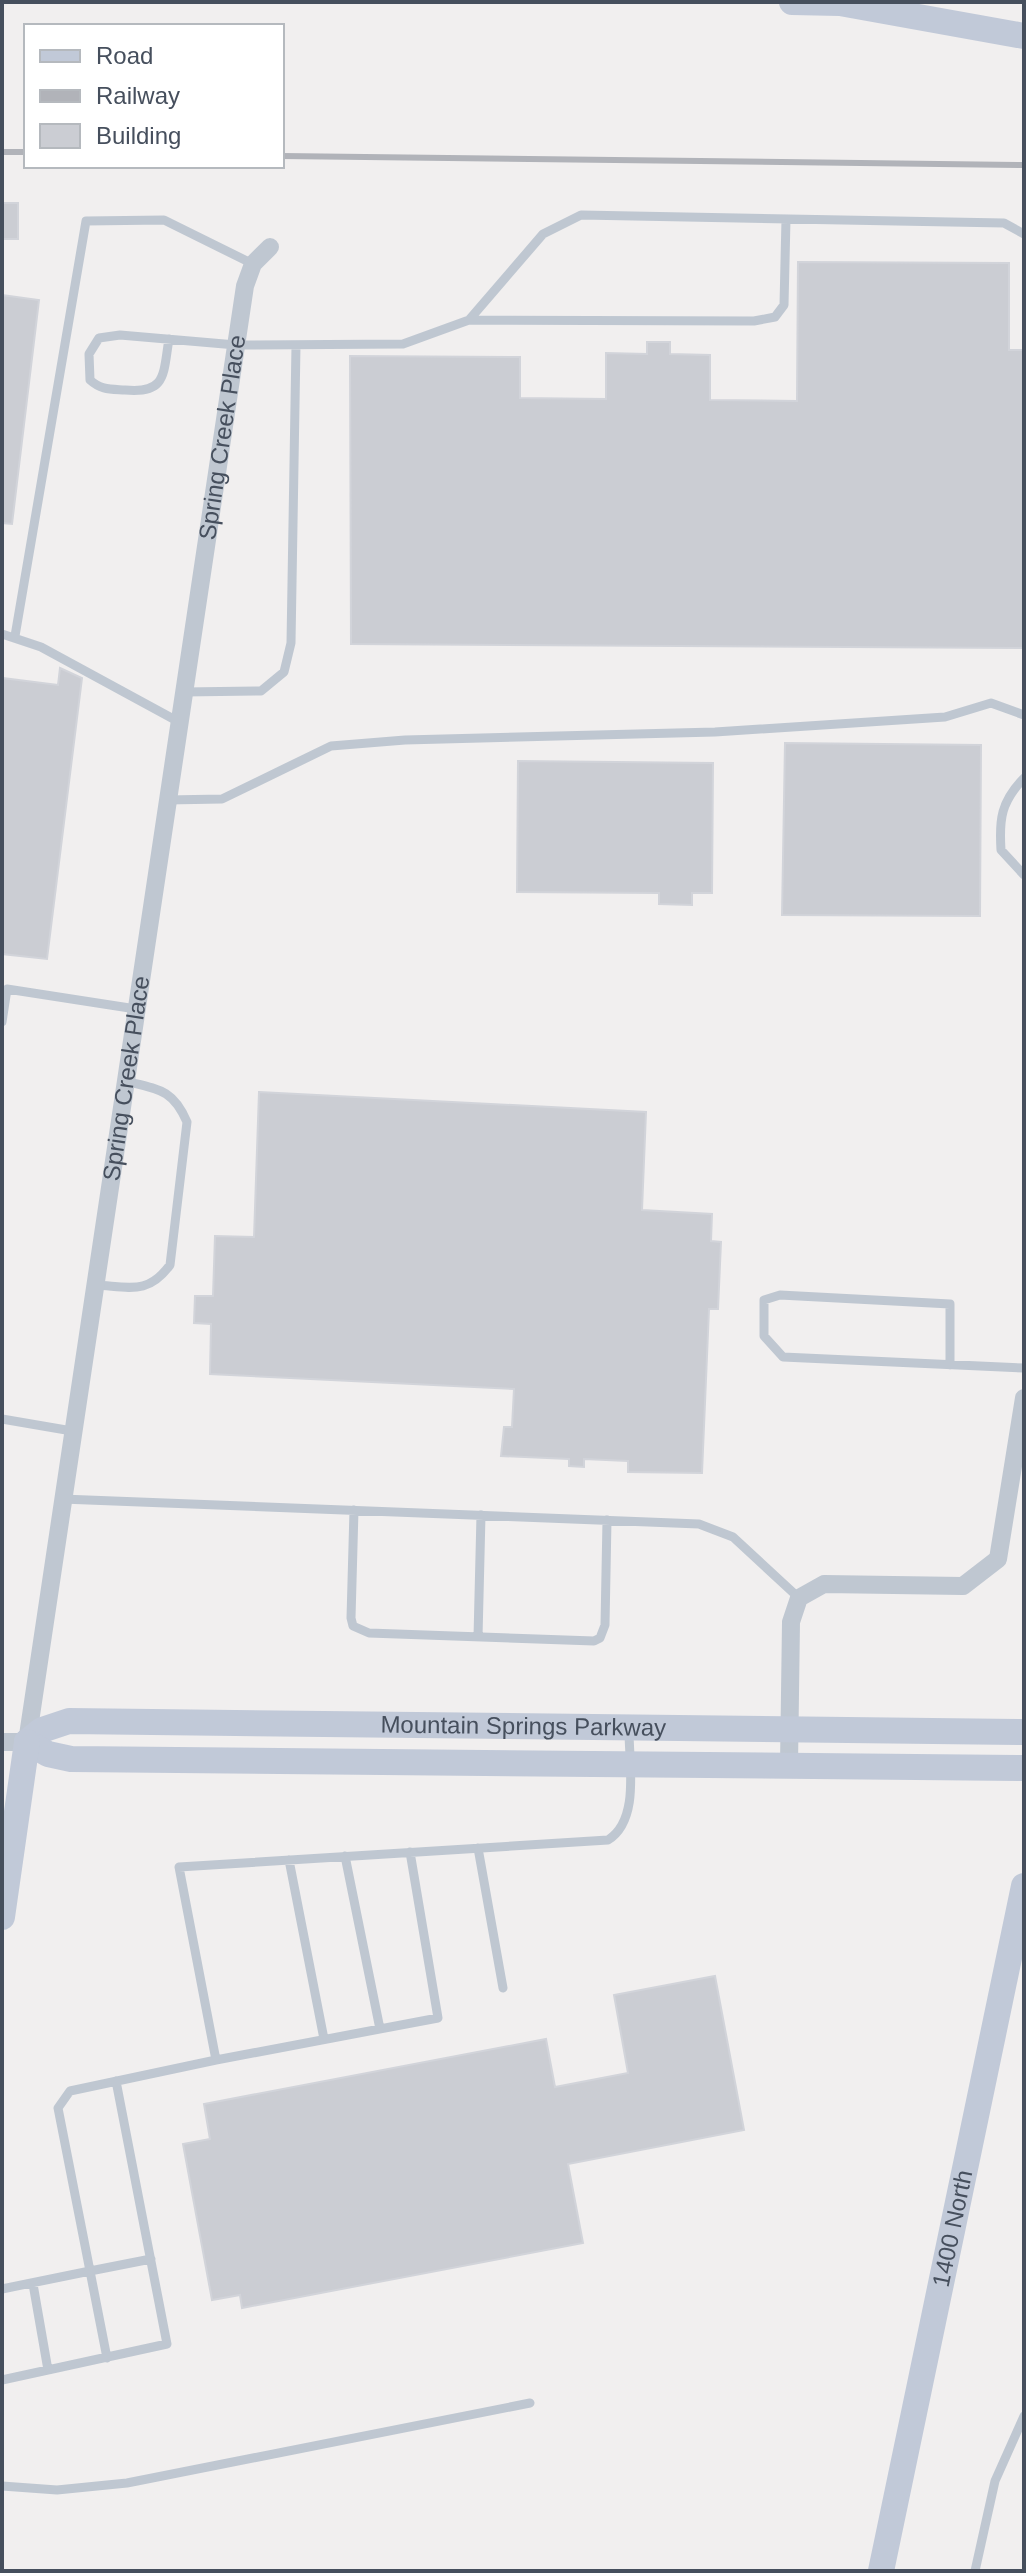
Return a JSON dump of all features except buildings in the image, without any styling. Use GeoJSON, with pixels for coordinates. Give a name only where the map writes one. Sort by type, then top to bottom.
{"type":"FeatureCollection","features":[{"type":"Feature","properties":{"kind":"street"},"geometry":{"type":"LineString","coordinates":[[792,2],[840,3],[1024,36]]}},
{"type":"Feature","properties":{"kind":"street","name":"Spring Creek Place"},"geometry":{"type":"LineString","coordinates":[[2,1917],[14,1742],[62,1499],[245,286],[253,264],[270,247]]}},
{"type":"Feature","properties":{"kind":"street"},"geometry":{"type":"LineString","coordinates":[[789,1765],[791,1622],[799,1598],[824,1584],[963,1586],[998,1559],[1024,1398]]}},
{"type":"Feature","properties":{"kind":"street","name":"Mountain Springs Parkway"},"geometry":{"type":"LineString","coordinates":[[14,1742],[69,1721],[1024,1732]]}},
{"type":"Feature","properties":{"kind":"street","name":"Mountain Springs Parkway"},"geometry":{"type":"LineString","coordinates":[[14,1742],[71,1759],[1024,1768]]}},
{"type":"Feature","properties":{"kind":"street","name":"1400 North"},"geometry":{"type":"LineString","coordinates":[[881,2571],[1024,1886]]}},
{"type":"Feature","properties":{"kind":"lane"},"geometry":{"type":"LineString","coordinates":[[469,320],[543,234],[581,215],[1004,223],[1024,234]]}},
{"type":"Feature","properties":{"kind":"lane"},"geometry":{"type":"LineString","coordinates":[[169,339],[163,376],[157,386],[144,392],[99,388],[90,380],[89,354],[99,338],[120,335],[169,339],[236,345],[403,344],[469,320],[754,321],[775,317],[784,305],[786,219]]}},
{"type":"Feature","properties":{"kind":"lane"},"geometry":{"type":"LineString","coordinates":[[15,636],[86,221],[164,220],[253,264]]}},
{"type":"Feature","properties":{"kind":"lane"},"geometry":{"type":"LineString","coordinates":[[184,692],[261,691],[284,672],[291,643],[296,345]]}},
{"type":"Feature","properties":{"kind":"lane"},"geometry":{"type":"LineString","coordinates":[[2,634],[15,636],[179,722]]}},
{"type":"Feature","properties":{"kind":"lane"},"geometry":{"type":"LineString","coordinates":[[167,800],[222,799],[331,746],[405,740],[715,732],[945,717],[991,703],[1024,715]]}},
{"type":"Feature","properties":{"kind":"lane"},"geometry":{"type":"LineString","coordinates":[[1024,778],[1014,789],[999,818],[1001,850],[1024,875]]}},
{"type":"Feature","properties":{"kind":"lane"},"geometry":{"type":"LineString","coordinates":[[2,1022],[7,989],[136,1009]]}},
{"type":"Feature","properties":{"kind":"lane"},"geometry":{"type":"LineString","coordinates":[[94,1285],[139,1288],[156,1283],[170,1265],[187,1122],[180,1104],[166,1091],[125,1081]]}},
{"type":"Feature","properties":{"kind":"lane"},"geometry":{"type":"LineString","coordinates":[[950,1365],[950,1304],[780,1295],[764,1300],[764,1336],[783,1357],[950,1365],[1024,1368]]}},
{"type":"Feature","properties":{"kind":"lane"},"geometry":{"type":"LineString","coordinates":[[2,1419],[72,1431]]}},
{"type":"Feature","properties":{"kind":"lane"},"geometry":{"type":"LineString","coordinates":[[62,1499],[699,1524],[733,1537],[799,1598]]}},
{"type":"Feature","properties":{"kind":"lane"},"geometry":{"type":"LineString","coordinates":[[354,1510],[353,1626],[369,1633],[594,1641],[600,1638],[605,1625],[607,1520]]}},
{"type":"Feature","properties":{"kind":"lane"},"geometry":{"type":"LineString","coordinates":[[478,1637],[481,1515]]}},
{"type":"Feature","properties":{"kind":"lane"},"geometry":{"type":"LineString","coordinates":[[216,2060],[179,1867],[608,1840],[619,1833],[628,1819],[629,1727]]}},
{"type":"Feature","properties":{"kind":"lane"},"geometry":{"type":"LineString","coordinates":[[478,1848],[503,1988]]}},
{"type":"Feature","properties":{"kind":"lane"},"geometry":{"type":"LineString","coordinates":[[107,2358],[58,2108],[70,2091],[438,2018],[410,1852]]}},
{"type":"Feature","properties":{"kind":"lane"},"geometry":{"type":"LineString","coordinates":[[345,1856],[380,2029]]}},
{"type":"Feature","properties":{"kind":"lane"},"geometry":{"type":"LineString","coordinates":[[289,1860],[324,2039]]}},
{"type":"Feature","properties":{"kind":"lane"},"geometry":{"type":"LineString","coordinates":[[2,2380],[167,2344],[116,2081]]}},
{"type":"Feature","properties":{"kind":"lane"},"geometry":{"type":"LineString","coordinates":[[2,2289],[151,2259]]}},
{"type":"Feature","properties":{"kind":"lane"},"geometry":{"type":"LineString","coordinates":[[33,2284],[48,2370]]}},
{"type":"Feature","properties":{"kind":"lane"},"geometry":{"type":"LineString","coordinates":[[2,2486],[57,2490],[127,2483],[530,2403]]}},
{"type":"Feature","properties":{"kind":"lane"},"geometry":{"type":"LineString","coordinates":[[975,2571],[995,2481],[1024,2416]]}},
{"type":"Feature","properties":{"kind":"railway"},"geometry":{"type":"LineString","coordinates":[[2,152],[24,152]]}},
{"type":"Feature","properties":{"kind":"railway"},"geometry":{"type":"LineString","coordinates":[[284,156],[1024,165]]}}]}
